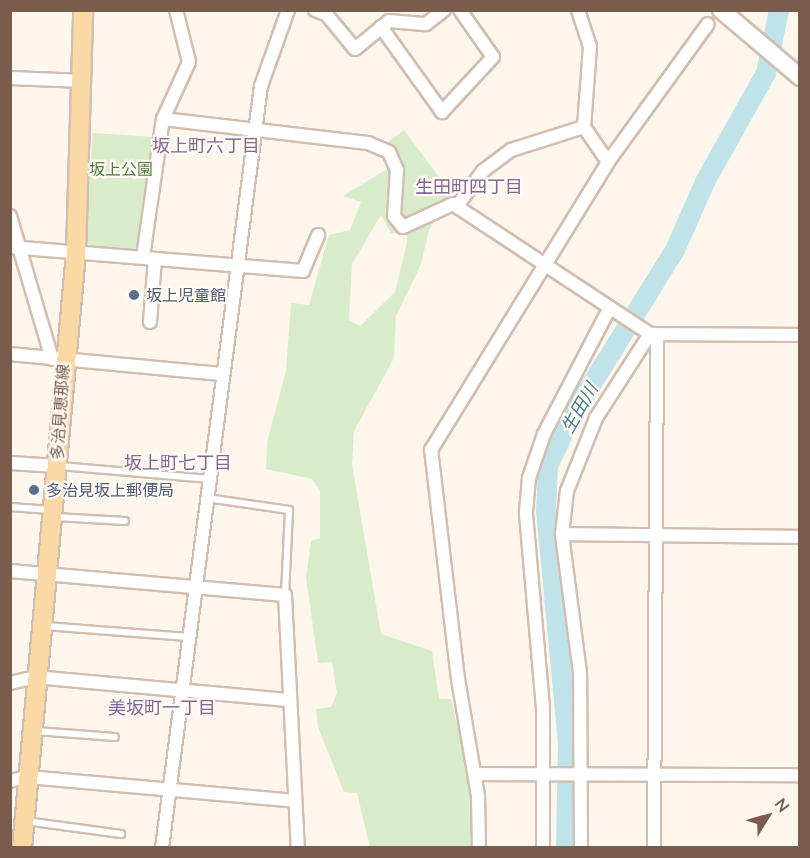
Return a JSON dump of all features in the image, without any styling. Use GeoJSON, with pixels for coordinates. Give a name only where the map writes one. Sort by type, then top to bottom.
{"type":"FeatureCollection","features":[{"type":"Feature","properties":{"kind":"main road","name":"多治見恵那線"},"geometry":{"type":"LineString","coordinates":[[22,848],[25,821],[19,779],[33,730],[35,677],[48,573],[51,513],[57,466],[58,359],[76,253],[84,81],[83,10]]}},
{"type":"Feature","properties":{"kind":"main road"},"geometry":{"type":"LineString","coordinates":[[721,10],[795,73]]}},
{"type":"Feature","properties":{"kind":"street"},"geometry":{"type":"LineString","coordinates":[[150,322],[149,258],[163,119],[189,62],[176,10]]}},
{"type":"Feature","properties":{"kind":"street"},"geometry":{"type":"LineString","coordinates":[[162,848],[167,789],[254,131],[268,59],[288,10]]}},
{"type":"Feature","properties":{"kind":"street"},"geometry":{"type":"LineString","coordinates":[[315,10],[326,14],[355,49],[389,21],[426,24],[444,10]]}},
{"type":"Feature","properties":{"kind":"street"},"geometry":{"type":"LineString","coordinates":[[381,27],[442,112],[493,57],[460,10]]}},
{"type":"Feature","properties":{"kind":"street"},"geometry":{"type":"LineString","coordinates":[[578,10],[590,46],[584,127],[608,162]]}},
{"type":"Feature","properties":{"kind":"street"},"geometry":{"type":"LineString","coordinates":[[479,848],[475,774],[458,680],[430,450],[608,162],[708,24]]}},
{"type":"Feature","properties":{"kind":"street"},"geometry":{"type":"LineString","coordinates":[[10,78],[84,81]]}},
{"type":"Feature","properties":{"kind":"street"},"geometry":{"type":"LineString","coordinates":[[163,119],[368,143],[389,152],[397,170],[394,216],[403,227],[443,205],[457,206],[609,309],[653,335],[800,335]]}},
{"type":"Feature","properties":{"kind":"street"},"geometry":{"type":"LineString","coordinates":[[457,206],[483,171],[511,150],[584,127]]}},
{"type":"Feature","properties":{"kind":"street"},"geometry":{"type":"LineString","coordinates":[[10,216],[15,247],[58,359]]}},
{"type":"Feature","properties":{"kind":"street"},"geometry":{"type":"LineString","coordinates":[[15,247],[303,271],[318,235]]}},
{"type":"Feature","properties":{"kind":"street"},"geometry":{"type":"LineString","coordinates":[[543,848],[543,708],[526,512],[529,478],[544,434],[609,309]]}},
{"type":"Feature","properties":{"kind":"street"},"geometry":{"type":"LineString","coordinates":[[581,848],[583,773],[580,673],[562,534],[578,455],[653,335]]}},
{"type":"Feature","properties":{"kind":"street"},"geometry":{"type":"LineString","coordinates":[[653,335],[657,536],[654,848]]}},
{"type":"Feature","properties":{"kind":"street"},"geometry":{"type":"LineString","coordinates":[[10,354],[223,374]]}},
{"type":"Feature","properties":{"kind":"street"},"geometry":{"type":"LineString","coordinates":[[10,463],[57,466]]}},
{"type":"Feature","properties":{"kind":"street"},"geometry":{"type":"LineString","coordinates":[[562,534],[800,537]]}},
{"type":"Feature","properties":{"kind":"street"},"geometry":{"type":"LineString","coordinates":[[10,571],[195,585],[285,595],[287,700],[298,848]]}},
{"type":"Feature","properties":{"kind":"street"},"geometry":{"type":"LineString","coordinates":[[10,683],[35,677],[287,700]]}},
{"type":"Feature","properties":{"kind":"street"},"geometry":{"type":"LineString","coordinates":[[475,774],[800,775]]}},
{"type":"Feature","properties":{"kind":"street"},"geometry":{"type":"LineString","coordinates":[[19,779],[295,801]]}},
{"type":"Feature","properties":{"kind":"lane"},"geometry":{"type":"LineString","coordinates":[[57,466],[209,479]]}},
{"type":"Feature","properties":{"kind":"lane"},"geometry":{"type":"LineString","coordinates":[[206,497],[288,510],[285,595]]}},
{"type":"Feature","properties":{"kind":"lane"},"geometry":{"type":"LineString","coordinates":[[10,507],[125,521]]}},
{"type":"Feature","properties":{"kind":"lane"},"geometry":{"type":"LineString","coordinates":[[41,625],[188,637]]}},
{"type":"Feature","properties":{"kind":"lane"},"geometry":{"type":"LineString","coordinates":[[33,730],[116,737]]}},
{"type":"Feature","properties":{"kind":"lane"},"geometry":{"type":"LineString","coordinates":[[25,821],[121,834]]}},
{"type":"Feature","properties":{"kind":"green space"},"geometry":{"type":"Polygon","coordinates":[[[404,130],[452,194],[429,230],[421,264],[396,316],[394,358],[354,431],[352,464],[381,634],[432,651],[439,699],[451,699],[473,792],[472,847],[370,847],[357,793],[344,792],[318,727],[316,709],[331,707],[337,693],[332,662],[318,663],[306,577],[311,541],[320,538],[320,490],[312,479],[266,469],[267,442],[286,371],[291,303],[309,305],[329,235],[350,230],[361,202],[343,196],[392,166],[377,151],[404,130]],[[381,215],[352,264],[349,320],[360,326],[395,292],[407,235],[391,233],[381,215]]]}},
{"type":"Feature","properties":{"kind":"green space","name":"坂上公園"},"geometry":{"type":"Polygon","coordinates":[[[93,133],[154,137],[138,252],[94,250],[85,240],[93,133]]]}},
{"type":"Feature","properties":{"kind":"waterway","name":"生田川"},"geometry":{"type":"LineString","coordinates":[[566,848],[568,743],[546,511],[548,466],[572,416],[675,250],[706,180],[766,73],[779,10]]}},
{"type":"Feature","properties":{"kind":"place","name":"坂上児童館"},"geometry":{"type":"Point","coordinates":[134,295]}},
{"type":"Feature","properties":{"kind":"place","name":"多治見坂上郵便局"},"geometry":{"type":"Point","coordinates":[34,490]}},
{"type":"Feature","properties":{"kind":"district","name":"坂上町六丁目"},"geometry":{"type":"Point","coordinates":[206,145]}},
{"type":"Feature","properties":{"kind":"district","name":"生田町四丁目"},"geometry":{"type":"Point","coordinates":[469,186]}},
{"type":"Feature","properties":{"kind":"district","name":"坂上町七丁目"},"geometry":{"type":"Point","coordinates":[178,462]}},
{"type":"Feature","properties":{"kind":"district","name":"美坂町一丁目"},"geometry":{"type":"Point","coordinates":[162,707]}}]}
